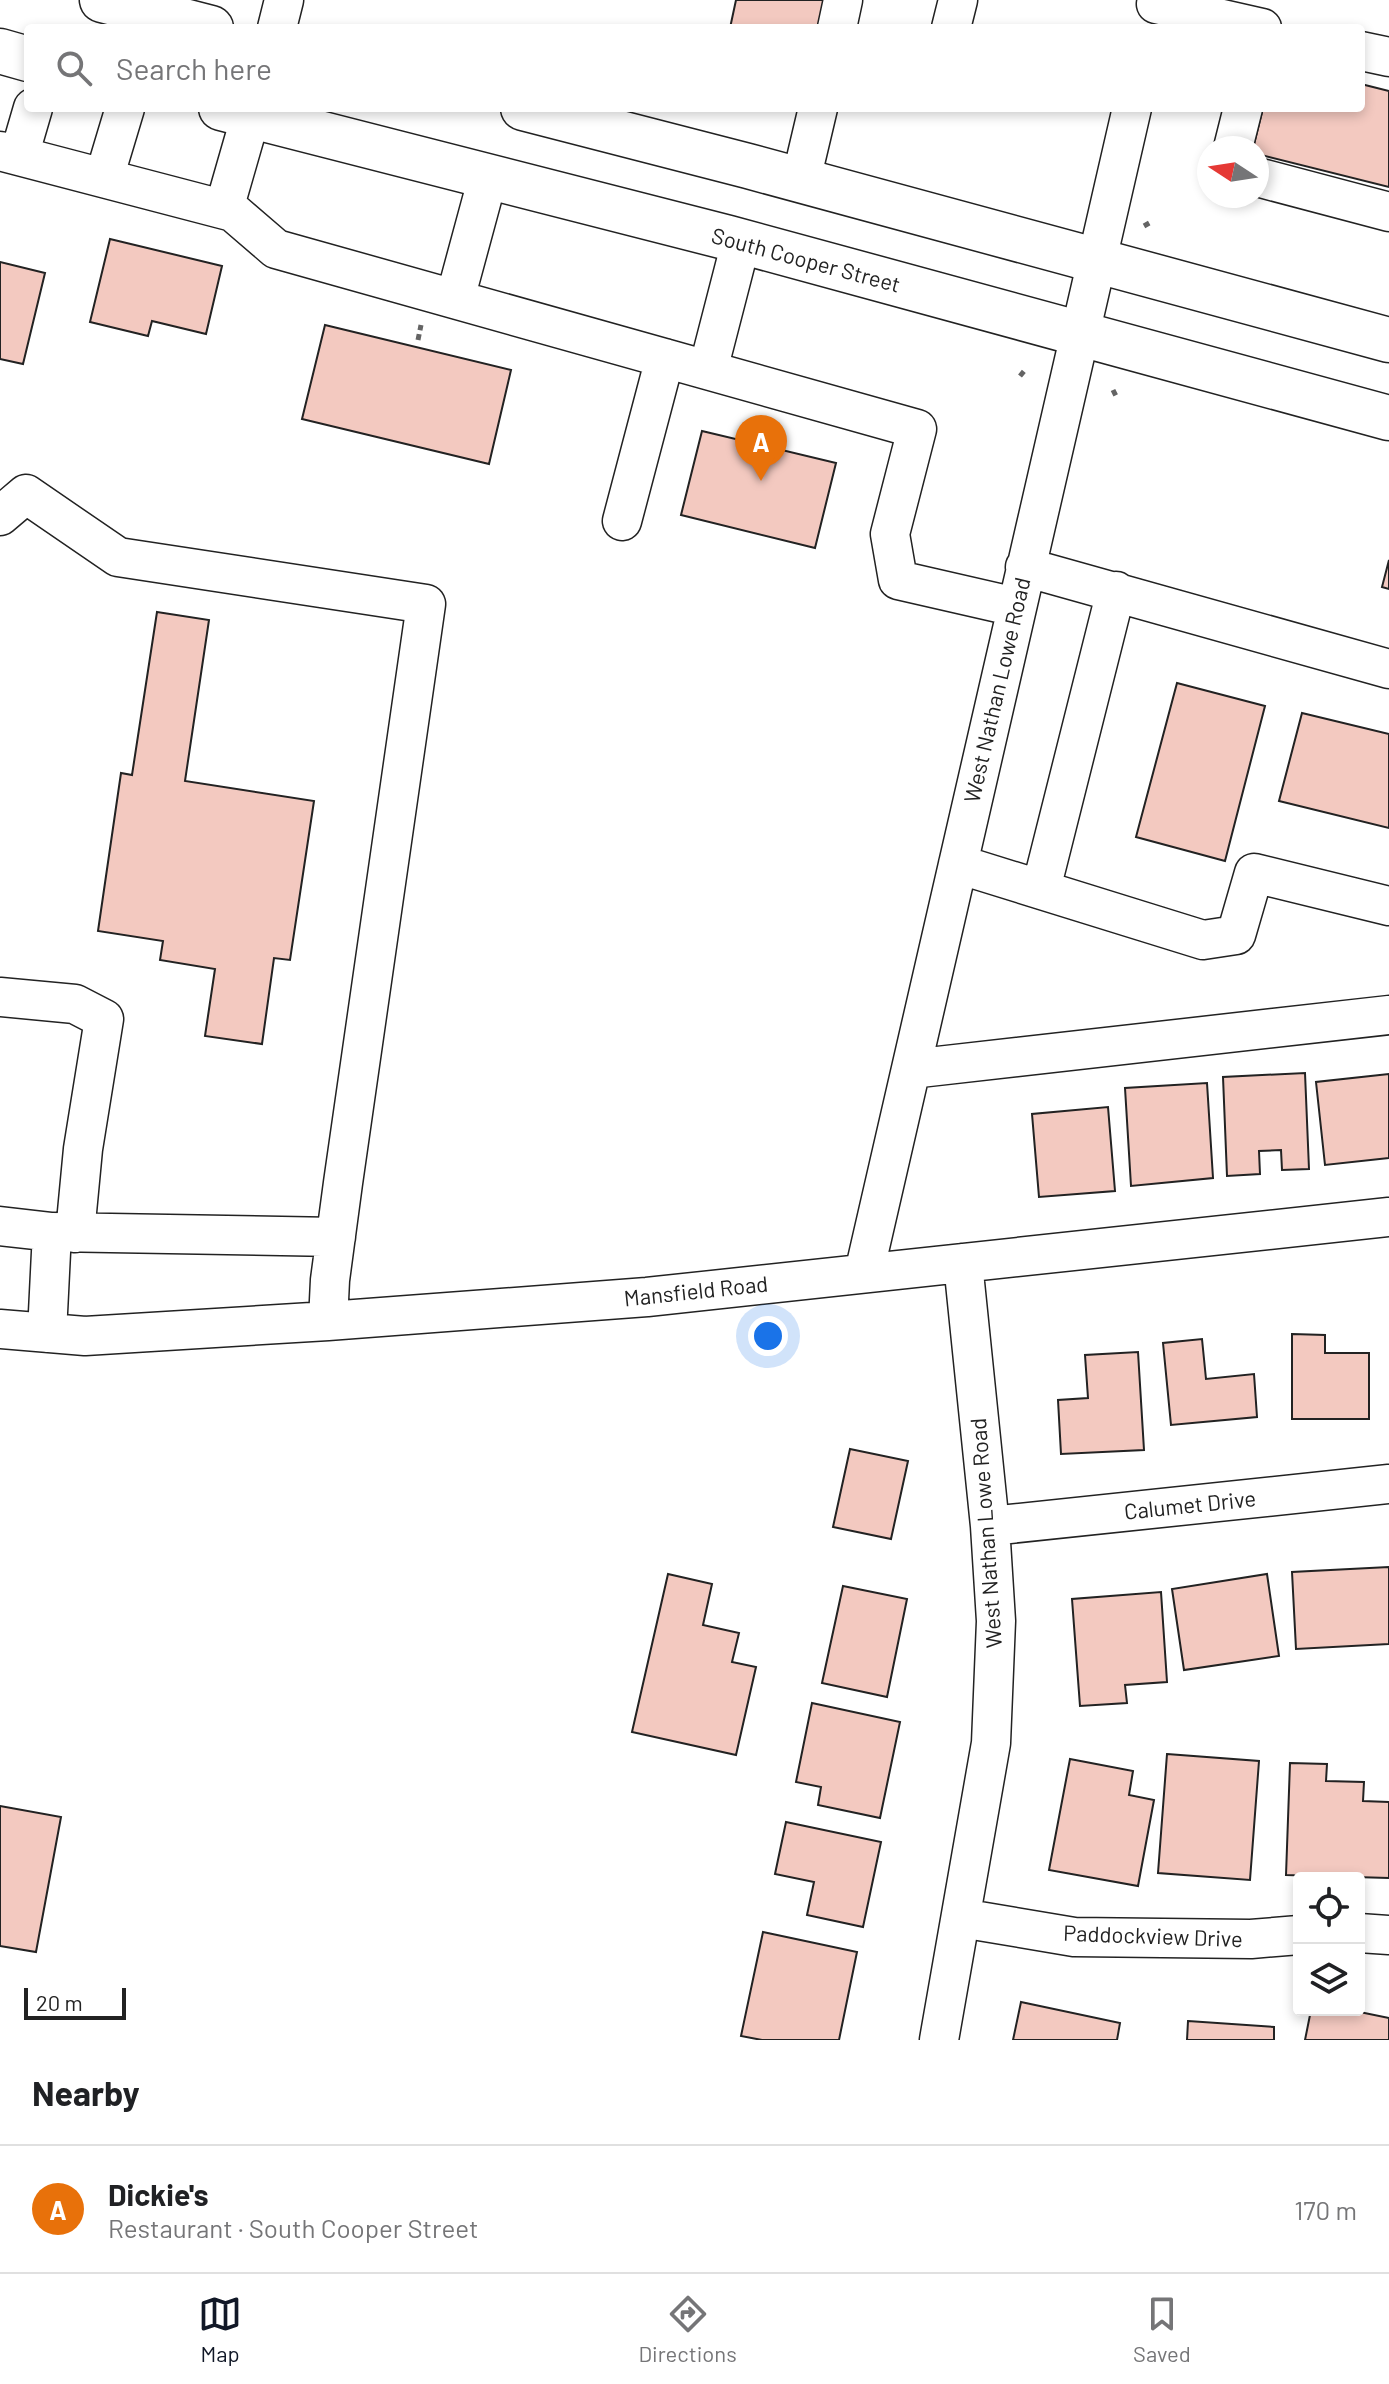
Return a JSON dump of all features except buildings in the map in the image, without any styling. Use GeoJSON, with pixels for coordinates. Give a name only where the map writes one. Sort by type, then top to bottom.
{"type":"FeatureCollection","features":[{"type":"Feature","properties":{"kind":"main road"},"geometry":{"type":"LineString","coordinates":[[102,0],[195,24]]}},
{"type":"Feature","properties":{"kind":"main road"},"geometry":{"type":"LineString","coordinates":[[0,51],[24,58]]}},
{"type":"Feature","properties":{"kind":"main road","name":"South Cooper Street"},"geometry":{"type":"LineString","coordinates":[[236,112],[741,242],[1389,418]]}},
{"type":"Feature","properties":{"kind":"main road"},"geometry":{"type":"LineString","coordinates":[[538,112],[1389,340]]}},
{"type":"Feature","properties":{"kind":"street"},"geometry":{"type":"LineString","coordinates":[[278,24],[284,0]]}},
{"type":"Feature","properties":{"kind":"street"},"geometry":{"type":"LineString","coordinates":[[838,24],[843,0]]}},
{"type":"Feature","properties":{"kind":"street"},"geometry":{"type":"LineString","coordinates":[[952,24],[958,0]]}},
{"type":"Feature","properties":{"kind":"street"},"geometry":{"type":"LineString","coordinates":[[1154,11],[1237,24]]}},
{"type":"Feature","properties":{"kind":"street"},"geometry":{"type":"LineString","coordinates":[[1365,52],[1389,57]]}},
{"type":"Feature","properties":{"kind":"street"},"geometry":{"type":"LineString","coordinates":[[31,112],[10,153],[233,212],[276,249],[917,429],[890,534],[898,580],[1016,607]]}},
{"type":"Feature","properties":{"kind":"street"},"geometry":{"type":"LineString","coordinates":[[104,178],[124,112]]}},
{"type":"Feature","properties":{"kind":"street"},"geometry":{"type":"LineString","coordinates":[[224,209],[236,112]]}},
{"type":"Feature","properties":{"kind":"street"},"geometry":{"type":"LineString","coordinates":[[801,180],[817,112]]}},
{"type":"Feature","properties":{"kind":"street","name":"West Nathan Lowe Road"},"geometry":{"type":"LineString","coordinates":[[864,1273],[1131,112]]}},
{"type":"Feature","properties":{"kind":"street"},"geometry":{"type":"LineString","coordinates":[[1236,136],[1242,112]]}},
{"type":"Feature","properties":{"kind":"street"},"geometry":{"type":"LineString","coordinates":[[455,299],[488,177]]}},
{"type":"Feature","properties":{"kind":"street"},"geometry":{"type":"LineString","coordinates":[[1269,180],[1389,212]]}},
{"type":"Feature","properties":{"kind":"street"},"geometry":{"type":"LineString","coordinates":[[708,370],[741,242]]}},
{"type":"Feature","properties":{"kind":"street"},"geometry":{"type":"LineString","coordinates":[[622,521],[665,358]]}},
{"type":"Feature","properties":{"kind":"street"},"geometry":{"type":"LineString","coordinates":[[0,516],[26,494],[118,557],[426,604],[330,1280],[328,1321]]}},
{"type":"Feature","properties":{"kind":"street"},"geometry":{"type":"LineString","coordinates":[[1025,567],[1389,669]]}},
{"type":"Feature","properties":{"kind":"street"},"geometry":{"type":"LineString","coordinates":[[1041,889],[1116,591]]}},
{"type":"Feature","properties":{"kind":"street"},"geometry":{"type":"LineString","coordinates":[[958,864],[1203,940],[1236,935],[1254,873],[1389,906]]}},
{"type":"Feature","properties":{"kind":"street"},"geometry":{"type":"LineString","coordinates":[[0,997],[75,1004],[104,1019],[83,1149],[63,1232],[47,1333]]}},
{"type":"Feature","properties":{"kind":"street"},"geometry":{"type":"LineString","coordinates":[[911,1069],[1389,1015]]}},
{"type":"Feature","properties":{"kind":"street","name":"Mansfield Road"},"geometry":{"type":"LineString","coordinates":[[0,1329],[85,1336],[647,1297],[1389,1217]]}},
{"type":"Feature","properties":{"kind":"street"},"geometry":{"type":"LineString","coordinates":[[0,1226],[63,1232],[336,1237]]}},
{"type":"Feature","properties":{"kind":"street","name":"West Nathan Lowe Road"},"geometry":{"type":"LineString","coordinates":[[939,2040],[991,1743],[996,1621],[990,1526],[963,1263]]}},
{"type":"Feature","properties":{"kind":"street","name":"Calumet Drive"},"geometry":{"type":"LineString","coordinates":[[990,1526],[1389,1484]]}},
{"type":"Feature","properties":{"kind":"street","name":"Paddockview Drive"},"geometry":{"type":"LineString","coordinates":[[961,1918],[1074,1937],[1251,1939],[1293,1936]]}},
{"type":"Feature","properties":{"kind":"street"},"geometry":{"type":"LineString","coordinates":[[1365,1933],[1389,1935]]}},
{"type":"Feature","properties":{"kind":"path"},"geometry":{"type":"LineString","coordinates":[[1144,226],[1151,222]]}},
{"type":"Feature","properties":{"kind":"path"},"geometry":{"type":"LineString","coordinates":[[1020,376],[1025,370]]}},
{"type":"Feature","properties":{"kind":"place","name":"Dickie's"},"geometry":{"type":"Point","coordinates":[761,481]}}]}
